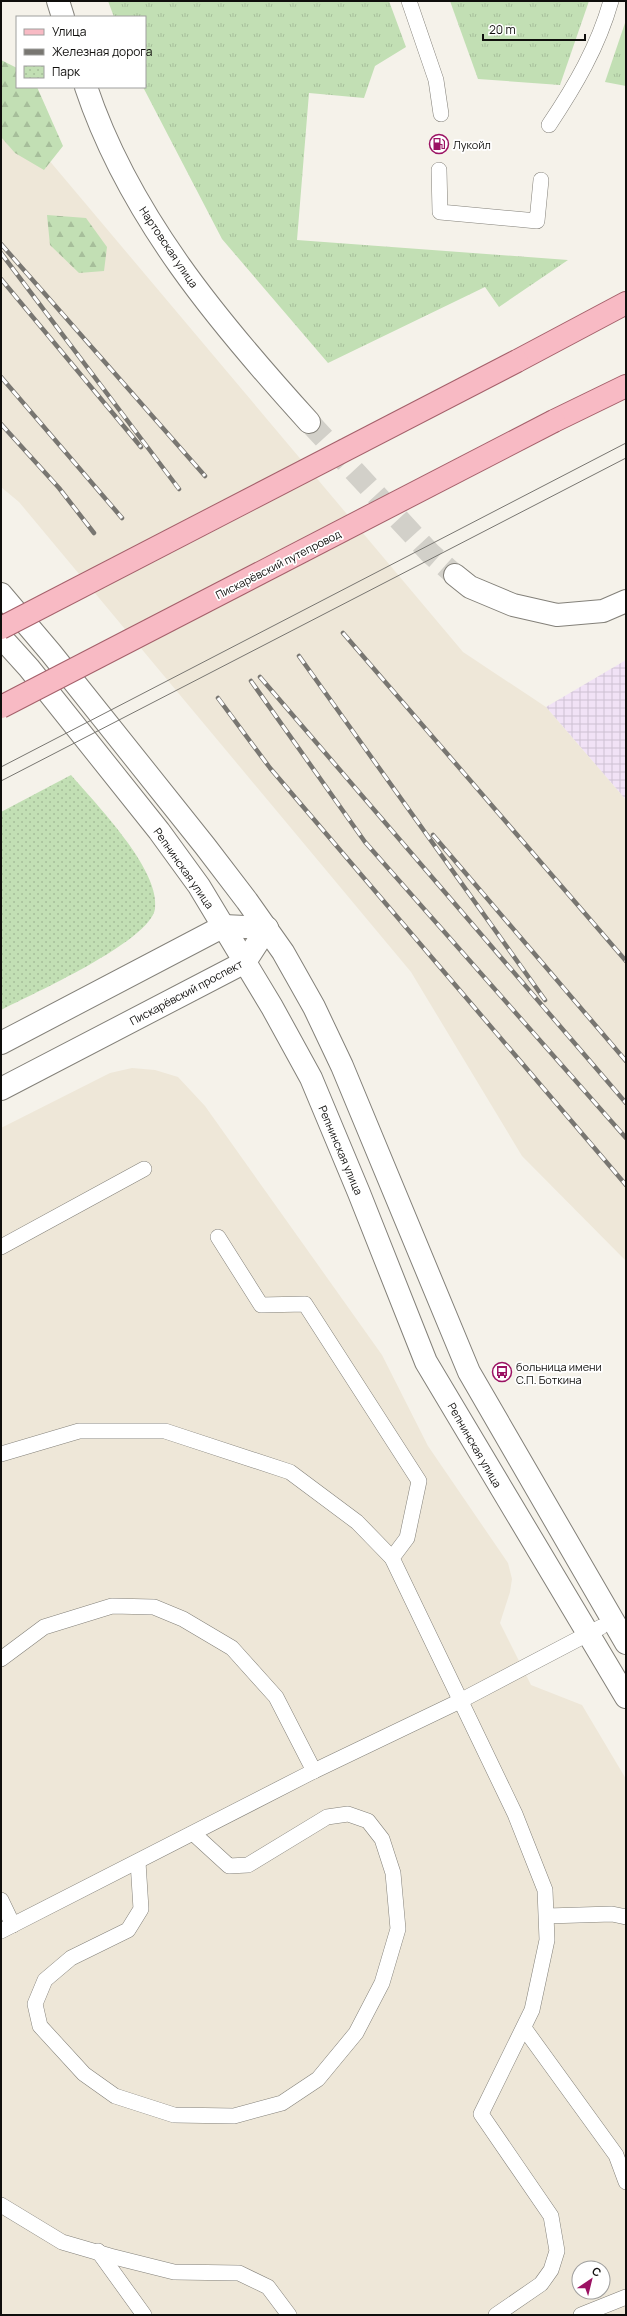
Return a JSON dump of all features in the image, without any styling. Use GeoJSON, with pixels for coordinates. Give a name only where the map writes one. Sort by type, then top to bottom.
{"type":"FeatureCollection","features":[{"type":"Feature","properties":{"kind":"main road"},"geometry":{"type":"LineString","coordinates":[[1,628],[518,361],[626,303]]}},
{"type":"Feature","properties":{"kind":"main road","name":"Пискарёвский путепровод"},"geometry":{"type":"LineString","coordinates":[[1,706],[554,421],[626,386]]}},
{"type":"Feature","properties":{"kind":"street"},"geometry":{"type":"LineString","coordinates":[[58,1],[63,16]]}},
{"type":"Feature","properties":{"kind":"street","name":"Нартовская улица"},"geometry":{"type":"LineString","coordinates":[[86,88],[118,165],[151,224],[193,284],[279,389],[309,422]]}},
{"type":"Feature","properties":{"kind":"street"},"geometry":{"type":"LineString","coordinates":[[455,575],[470,587],[513,605],[557,615],[603,611],[626,600]]}},
{"type":"Feature","properties":{"kind":"street"},"geometry":{"type":"LineString","coordinates":[[1,594],[56,659],[205,846],[267,928],[314,1007],[342,1066],[469,1372],[626,1643]]}},
{"type":"Feature","properties":{"kind":"street","name":"Репнинская улица"},"geometry":{"type":"LineString","coordinates":[[1,637],[29,668],[159,831],[199,886],[224,926],[311,1078],[359,1192],[426,1362],[626,1697]]}},
{"type":"Feature","properties":{"kind":"street"},"geometry":{"type":"LineString","coordinates":[[1,1043],[224,926],[267,928]]}},
{"type":"Feature","properties":{"kind":"street","name":"Пискарёвский проспект"},"geometry":{"type":"LineString","coordinates":[[1,1089],[245,962],[267,928]]}},
{"type":"Feature","properties":{"kind":"lane"},"geometry":{"type":"LineString","coordinates":[[410,1],[436,80],[441,114]]}},
{"type":"Feature","properties":{"kind":"lane"},"geometry":{"type":"LineString","coordinates":[[549,125],[575,86],[603,29],[611,1]]}},
{"type":"Feature","properties":{"kind":"lane"},"geometry":{"type":"LineString","coordinates":[[439,170],[440,212],[537,221],[541,180]]}},
{"type":"Feature","properties":{"kind":"lane"},"geometry":{"type":"LineString","coordinates":[[1,1247],[144,1169]]}},
{"type":"Feature","properties":{"kind":"lane"},"geometry":{"type":"LineString","coordinates":[[218,1237],[261,1305],[305,1304],[419,1481],[407,1538],[392,1558]]}},
{"type":"Feature","properties":{"kind":"lane"},"geometry":{"type":"LineString","coordinates":[[1,1454],[79,1431],[165,1431],[290,1472],[357,1522],[392,1558],[518,1821],[545,1890],[547,1940],[532,2010],[481,2114],[551,2216],[557,2250],[551,2270],[541,2284],[496,2315]]}},
{"type":"Feature","properties":{"kind":"lane"},"geometry":{"type":"LineString","coordinates":[[1,1659],[44,1627],[112,1606],[154,1607],[183,1619],[232,1648],[276,1697],[314,1771]]}},
{"type":"Feature","properties":{"kind":"lane"},"geometry":{"type":"LineString","coordinates":[[1,1900],[7,1928],[194,1834],[314,1771],[460,1701],[601,1627]]}},
{"type":"Feature","properties":{"kind":"lane"},"geometry":{"type":"LineString","coordinates":[[138,1862],[141,1909],[128,1930],[71,1958],[45,1980],[35,2004],[40,2026],[84,2074],[115,2096],[174,2115],[234,2116],[282,2103],[318,2079],[356,2033],[382,1982],[398,1928],[393,1873],[382,1839],[368,1821],[348,1814],[327,1816],[265,1856],[248,1865],[229,1866],[194,1834]]}},
{"type":"Feature","properties":{"kind":"lane"},"geometry":{"type":"LineString","coordinates":[[546,1916],[612,1914],[626,1917]]}},
{"type":"Feature","properties":{"kind":"lane"},"geometry":{"type":"LineString","coordinates":[[524,2028],[616,2154],[626,2182]]}},
{"type":"Feature","properties":{"kind":"lane"},"geometry":{"type":"LineString","coordinates":[[3,2210],[62,2242],[98,2251],[110,2256],[174,2272],[239,2273],[268,2287],[289,2315]]}},
{"type":"Feature","properties":{"kind":"lane"},"geometry":{"type":"LineString","coordinates":[[98,2251],[144,2315]]}},
{"type":"Feature","properties":{"kind":"lane"},"geometry":{"type":"LineString","coordinates":[[581,2315],[626,2297]]}},
{"type":"Feature","properties":{"kind":"shaded area"},"geometry":{"type":"Polygon","coordinates":[[[1,99],[32,140],[463,652],[546,707],[626,800],[626,1261],[522,1156],[411,972],[19,502],[1,487],[1,99]]]}},
{"type":"Feature","properties":{"kind":"shaded area"},"geometry":{"type":"Polygon","coordinates":[[[626,660],[626,800],[546,707],[626,660]]]}},
{"type":"Feature","properties":{"kind":"shaded area"},"geometry":{"type":"Polygon","coordinates":[[[132,1068],[155,1070],[178,1077],[205,1106],[382,1355],[428,1446],[508,1563],[512,1579],[510,1592],[500,1623],[531,1685],[582,1705],[626,1779],[626,2315],[1,2315],[1,1128],[110,1073],[132,1068]]]}},
{"type":"Feature","properties":{"kind":"green space"},"geometry":{"type":"Polygon","coordinates":[[[108,1],[389,1],[406,47],[375,66],[364,98],[309,93],[297,240],[568,260],[499,307],[485,287],[328,363],[222,239],[144,88],[146,88],[146,16],[114,16],[108,1]]]}},
{"type":"Feature","properties":{"kind":"green space"},"geometry":{"type":"Polygon","coordinates":[[[450,1],[589,1],[560,85],[478,79],[450,1]]]}},
{"type":"Feature","properties":{"kind":"green space"},"geometry":{"type":"Polygon","coordinates":[[[626,20],[626,86],[605,82],[626,20]]]}},
{"type":"Feature","properties":{"kind":"green space"},"geometry":{"type":"Polygon","coordinates":[[[1,60],[16,68],[16,88],[37,88],[63,146],[44,170],[15,153],[1,137],[1,60]]]}},
{"type":"Feature","properties":{"kind":"green space"},"geometry":{"type":"Polygon","coordinates":[[[47,215],[86,218],[107,247],[104,271],[79,273],[50,245],[47,215]]]}},
{"type":"Feature","properties":{"kind":"green space"},"geometry":{"type":"Polygon","coordinates":[[[71,775],[110,819],[137,857],[148,876],[154,893],[155,909],[148,922],[133,936],[112,951],[62,980],[1,1010],[1,812],[71,775]]]}},
{"type":"Feature","properties":{"kind":"tunnel"},"geometry":{"type":"LineString","coordinates":[[309,422],[430,553],[455,575]]}},
{"type":"Feature","properties":{"kind":"tram line"},"geometry":{"type":"LineString","coordinates":[[1,767],[626,443]]}},
{"type":"Feature","properties":{"kind":"tram line"},"geometry":{"type":"LineString","coordinates":[[1,781],[626,458]]}},
{"type":"Feature","properties":{"kind":"railway"},"geometry":{"type":"LineString","coordinates":[[1,244],[205,476]]}},
{"type":"Feature","properties":{"kind":"railway"},"geometry":{"type":"LineString","coordinates":[[1,253],[179,489]]}},
{"type":"Feature","properties":{"kind":"railway"},"geometry":{"type":"LineString","coordinates":[[1,279],[141,447]]}},
{"type":"Feature","properties":{"kind":"railway"},"geometry":{"type":"LineString","coordinates":[[1,377],[122,518]]}},
{"type":"Feature","properties":{"kind":"railway"},"geometry":{"type":"LineString","coordinates":[[1,424],[59,488],[94,533]]}},
{"type":"Feature","properties":{"kind":"railway"},"geometry":{"type":"LineString","coordinates":[[343,633],[626,961]]}},
{"type":"Feature","properties":{"kind":"railway"},"geometry":{"type":"LineString","coordinates":[[299,656],[545,1000]]}},
{"type":"Feature","properties":{"kind":"railway"},"geometry":{"type":"LineString","coordinates":[[260,677],[626,1103]]}},
{"type":"Feature","properties":{"kind":"railway"},"geometry":{"type":"LineString","coordinates":[[251,681],[365,842],[626,1138]]}},
{"type":"Feature","properties":{"kind":"railway"},"geometry":{"type":"LineString","coordinates":[[218,698],[270,768],[626,1185]]}},
{"type":"Feature","properties":{"kind":"railway"},"geometry":{"type":"LineString","coordinates":[[433,835],[626,1061]]}},
{"type":"Feature","properties":{"kind":"place","name":"Лукойл"},"geometry":{"type":"Point","coordinates":[439,144]}},
{"type":"Feature","properties":{"kind":"place","name":"больница имени С.П. Боткина"},"geometry":{"type":"Point","coordinates":[502,1372]}}]}
